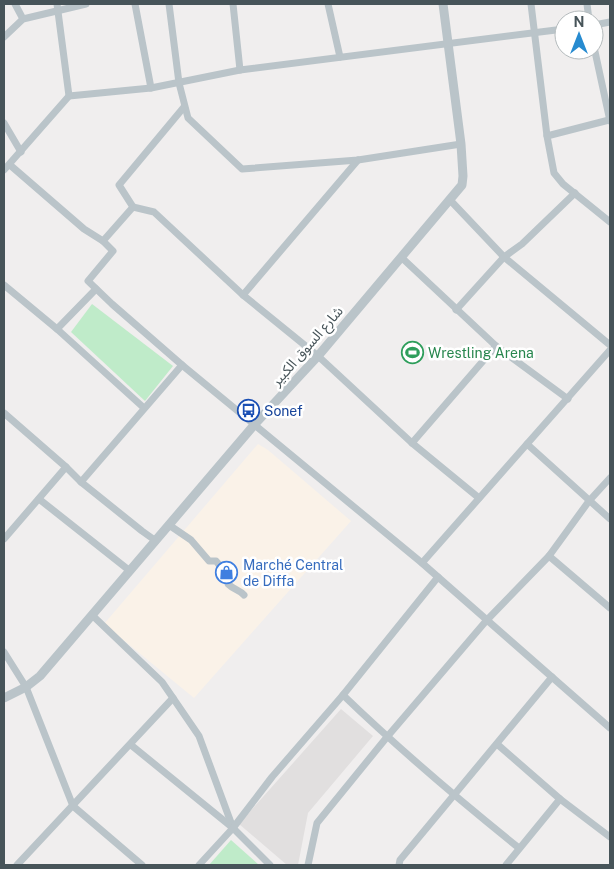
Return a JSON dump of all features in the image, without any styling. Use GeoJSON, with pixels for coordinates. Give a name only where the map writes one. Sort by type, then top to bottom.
{"type":"FeatureCollection","features":[{"type":"Feature","properties":{"kind":"street"},"geometry":{"type":"LineString","coordinates":[[15,4],[23,19]]}},
{"type":"Feature","properties":{"kind":"street"},"geometry":{"type":"LineString","coordinates":[[4,36],[23,19],[58,7],[86,4]]}},
{"type":"Feature","properties":{"kind":"street"},"geometry":{"type":"LineString","coordinates":[[135,4],[151,88]]}},
{"type":"Feature","properties":{"kind":"street"},"geometry":{"type":"LineString","coordinates":[[170,4],[179,83],[188,118],[242,169],[358,160],[461,144]]}},
{"type":"Feature","properties":{"kind":"street"},"geometry":{"type":"LineString","coordinates":[[233,4],[240,70]]}},
{"type":"Feature","properties":{"kind":"street"},"geometry":{"type":"LineString","coordinates":[[328,4],[340,58]]}},
{"type":"Feature","properties":{"kind":"street","name":"شارع السوق الكبير"},"geometry":{"type":"LineString","coordinates":[[4,698],[26,688],[40,676],[255,424],[318,356],[450,200],[463,181],[461,144],[443,4]]}},
{"type":"Feature","properties":{"kind":"street"},"geometry":{"type":"LineString","coordinates":[[530,4],[547,136],[554,173],[563,184],[610,222]]}},
{"type":"Feature","properties":{"kind":"street"},"geometry":{"type":"LineString","coordinates":[[58,7],[69,96]]}},
{"type":"Feature","properties":{"kind":"street"},"geometry":{"type":"LineString","coordinates":[[554,31],[240,70],[151,88],[69,96],[7,167],[84,230],[103,241],[113,251],[88,281],[96,289],[182,365],[422,563],[610,728]]}},
{"type":"Feature","properties":{"kind":"street"},"geometry":{"type":"LineString","coordinates":[[547,136],[610,121],[597,60]]}},
{"type":"Feature","properties":{"kind":"street"},"geometry":{"type":"LineString","coordinates":[[184,107],[119,185],[133,207],[154,212],[243,295],[318,356],[412,443],[479,498]]}},
{"type":"Feature","properties":{"kind":"street"},"geometry":{"type":"LineString","coordinates":[[4,123],[20,152]]}},
{"type":"Feature","properties":{"kind":"street"},"geometry":{"type":"LineString","coordinates":[[243,295],[358,160]]}},
{"type":"Feature","properties":{"kind":"street"},"geometry":{"type":"LineString","coordinates":[[456,310],[504,257],[522,244],[575,193]]}},
{"type":"Feature","properties":{"kind":"street"},"geometry":{"type":"LineString","coordinates":[[450,200],[504,257],[610,345]]}},
{"type":"Feature","properties":{"kind":"street"},"geometry":{"type":"LineString","coordinates":[[103,241],[133,207]]}},
{"type":"Feature","properties":{"kind":"street"},"geometry":{"type":"LineString","coordinates":[[401,257],[496,346],[568,398]]}},
{"type":"Feature","properties":{"kind":"street"},"geometry":{"type":"LineString","coordinates":[[4,284],[144,408]]}},
{"type":"Feature","properties":{"kind":"street"},"geometry":{"type":"LineString","coordinates":[[57,329],[96,289]]}},
{"type":"Feature","properties":{"kind":"street"},"geometry":{"type":"LineString","coordinates":[[412,443],[496,346]]}},
{"type":"Feature","properties":{"kind":"street"},"geometry":{"type":"LineString","coordinates":[[422,563],[610,350]]}},
{"type":"Feature","properties":{"kind":"street"},"geometry":{"type":"LineString","coordinates":[[81,482],[182,365]]}},
{"type":"Feature","properties":{"kind":"street"},"geometry":{"type":"LineString","coordinates":[[4,413],[81,482],[142,532],[156,541]]}},
{"type":"Feature","properties":{"kind":"street"},"geometry":{"type":"LineString","coordinates":[[527,444],[610,519]]}},
{"type":"Feature","properties":{"kind":"street"},"geometry":{"type":"LineString","coordinates":[[4,539],[66,467]]}},
{"type":"Feature","properties":{"kind":"street"},"geometry":{"type":"LineString","coordinates":[[308,865],[316,823],[486,621],[549,556],[589,501],[610,478]]}},
{"type":"Feature","properties":{"kind":"street"},"geometry":{"type":"LineString","coordinates":[[39,499],[130,571]]}},
{"type":"Feature","properties":{"kind":"street"},"geometry":{"type":"LineString","coordinates":[[169,525],[190,540],[209,561],[216,561],[227,576],[228,584],[234,590],[242,592],[244,595]]}},
{"type":"Feature","properties":{"kind":"street"},"geometry":{"type":"LineString","coordinates":[[549,556],[610,607]]}},
{"type":"Feature","properties":{"kind":"street"},"geometry":{"type":"LineString","coordinates":[[199,865],[233,828],[272,777],[343,695],[438,577]]}},
{"type":"Feature","properties":{"kind":"street"},"geometry":{"type":"LineString","coordinates":[[92,615],[162,682],[199,736],[233,828]]}},
{"type":"Feature","properties":{"kind":"street"},"geometry":{"type":"LineString","coordinates":[[4,652],[26,688],[73,806],[142,865]]}},
{"type":"Feature","properties":{"kind":"street"},"geometry":{"type":"LineString","coordinates":[[399,865],[400,860],[552,677]]}},
{"type":"Feature","properties":{"kind":"street"},"geometry":{"type":"LineString","coordinates":[[343,695],[453,795],[519,848]]}},
{"type":"Feature","properties":{"kind":"street"},"geometry":{"type":"LineString","coordinates":[[18,865],[173,698]]}},
{"type":"Feature","properties":{"kind":"street"},"geometry":{"type":"LineString","coordinates":[[497,744],[560,799],[610,837]]}},
{"type":"Feature","properties":{"kind":"street"},"geometry":{"type":"LineString","coordinates":[[130,746],[233,828],[270,865]]}},
{"type":"Feature","properties":{"kind":"street"},"geometry":{"type":"LineString","coordinates":[[506,865],[560,799]]}},
{"type":"Feature","properties":{"kind":"shaded area","name":"Marché Central de Diffa"},"geometry":{"type":"Polygon","coordinates":[[[258,444],[268,450],[351,521],[194,698],[104,624],[258,444]]]}},
{"type":"Feature","properties":{"kind":"shaded area"},"geometry":{"type":"Polygon","coordinates":[[[341,709],[373,736],[308,813],[298,865],[287,865],[239,824],[341,709]]]}},
{"type":"Feature","properties":{"kind":"green space"},"geometry":{"type":"Polygon","coordinates":[[[92,304],[173,366],[145,401],[71,332],[92,304]]]}},
{"type":"Feature","properties":{"kind":"green space"},"geometry":{"type":"Polygon","coordinates":[[[231,840],[259,865],[209,865],[231,840]]]}},
{"type":"Feature","properties":{"kind":"place","name":"Wrestling Arena"},"geometry":{"type":"Point","coordinates":[412,353]}},
{"type":"Feature","properties":{"kind":"place","name":"Sonef"},"geometry":{"type":"Point","coordinates":[248,411]}},
{"type":"Feature","properties":{"kind":"place","name":"Marché Central de Diffa"},"geometry":{"type":"Point","coordinates":[227,573]}}]}
